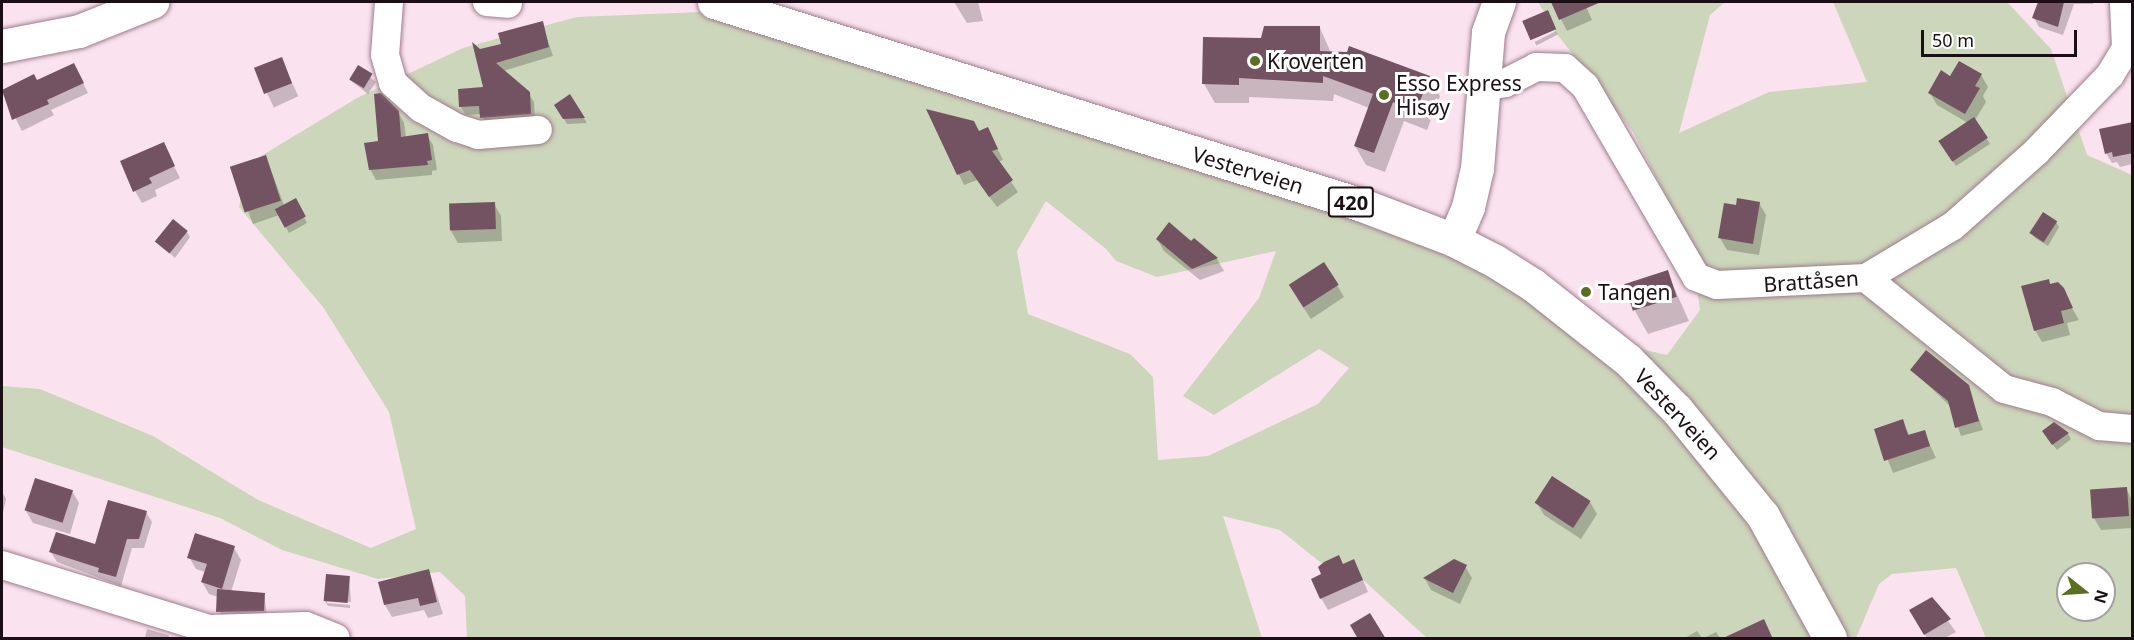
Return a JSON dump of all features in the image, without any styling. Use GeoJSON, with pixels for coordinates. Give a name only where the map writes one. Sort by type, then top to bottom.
{"type":"FeatureCollection","features":[{"type":"Feature","properties":{"kind":"main road"},"geometry":{"type":"LineString","coordinates":[[2,46],[79,31],[152,2]]}},
{"type":"Feature","properties":{"kind":"main road","name":"Vesterveien"},"geometry":{"type":"LineString","coordinates":[[714,2],[1362,205],[1454,240],[1533,285],[1628,360],[1677,410],[1726,466],[1763,516],[1830,639]]}},
{"type":"Feature","properties":{"kind":"main road"},"geometry":{"type":"LineString","coordinates":[[1454,240],[1468,207],[1477,169],[1481,87],[1488,32],[1499,2]]}},
{"type":"Feature","properties":{"kind":"street"},"geometry":{"type":"LineString","coordinates":[[389,2],[385,55],[393,83],[422,108],[457,128],[478,135],[538,130]]}},
{"type":"Feature","properties":{"kind":"street","name":"Brattåsen"},"geometry":{"type":"LineString","coordinates":[[1481,87],[1505,83],[1536,67],[1565,68],[1585,86],[1696,277],[1717,285],[1866,278],[1962,219],[2045,144],[2110,75],[2129,50],[2124,2]]}},
{"type":"Feature","properties":{"kind":"street"},"geometry":{"type":"LineString","coordinates":[[1866,278],[2004,389],[2052,402],[2099,426],[2133,429]]}},
{"type":"Feature","properties":{"kind":"street"},"geometry":{"type":"LineString","coordinates":[[2,565],[209,629],[306,626],[336,639]]}},
{"type":"Feature","properties":{"kind":"green space"},"geometry":{"type":"Polygon","coordinates":[[[1538,2],[1725,2],[1710,15],[1679,133],[1769,92],[1867,82],[1833,2],[2007,2],[2051,49],[2087,155],[2132,175],[2132,638],[1986,638],[1956,568],[1892,574],[1879,584],[1856,638],[1427,638],[1361,578],[1320,562],[1280,530],[1223,516],[1262,638],[467,638],[465,596],[440,572],[378,579],[282,550],[220,518],[2,447],[2,386],[40,389],[153,436],[258,500],[371,548],[416,529],[389,412],[323,307],[239,207],[248,164],[357,98],[463,48],[577,17],[700,12],[821,35],[1398,225],[1615,343],[1667,355],[1700,310],[1691,245],[1633,132],[1557,34],[1538,2]],[[1046,201],[1017,251],[1028,314],[1130,354],[1153,377],[1158,460],[1208,456],[1318,404],[1349,368],[1319,349],[1214,415],[1183,396],[1259,298],[1276,251],[1157,277],[1116,261],[1106,249],[1046,201]]]}},
{"type":"Feature","properties":{"kind":"building"},"geometry":{"type":"Polygon","coordinates":[[[1551,2],[1601,2],[1559,20],[1551,2]]]}},
{"type":"Feature","properties":{"kind":"building"},"geometry":{"type":"Polygon","coordinates":[[[2038,2],[2064,2],[2058,27],[2032,18],[2038,2]]]}},
{"type":"Feature","properties":{"kind":"building"},"geometry":{"type":"Polygon","coordinates":[[[1548,10],[1556,29],[1530,40],[1522,21],[1548,10]]]}},
{"type":"Feature","properties":{"kind":"building"},"geometry":{"type":"Polygon","coordinates":[[[543,21],[549,47],[496,63],[530,92],[531,114],[480,118],[479,106],[459,107],[458,89],[483,87],[472,42],[480,49],[501,44],[498,33],[543,21]]]}},
{"type":"Feature","properties":{"kind":"building"},"geometry":{"type":"Polygon","coordinates":[[[1264,26],[1320,26],[1320,51],[1347,52],[1349,46],[1430,76],[1416,111],[1393,102],[1374,153],[1354,146],[1373,94],[1323,76],[1323,83],[1239,78],[1239,85],[1202,84],[1203,37],[1261,38],[1264,26]]]}},
{"type":"Feature","properties":{"kind":"building"},"geometry":{"type":"Polygon","coordinates":[[[282,57],[292,83],[264,94],[254,68],[282,57]]]}},
{"type":"Feature","properties":{"kind":"building"},"geometry":{"type":"Polygon","coordinates":[[[1959,61],[1982,74],[1975,86],[1980,88],[1965,114],[1928,93],[1941,70],[1950,76],[1959,61]]]}},
{"type":"Feature","properties":{"kind":"building"},"geometry":{"type":"Polygon","coordinates":[[[74,63],[84,83],[47,100],[49,104],[12,120],[2,90],[34,74],[37,80],[74,63]]]}},
{"type":"Feature","properties":{"kind":"building"},"geometry":{"type":"Polygon","coordinates":[[[358,65],[373,74],[364,88],[349,80],[358,65]]]}},
{"type":"Feature","properties":{"kind":"building"},"geometry":{"type":"Polygon","coordinates":[[[381,93],[399,111],[401,137],[428,133],[432,160],[427,161],[428,165],[369,170],[364,143],[378,141],[374,94],[381,93]]]}},
{"type":"Feature","properties":{"kind":"building"},"geometry":{"type":"Polygon","coordinates":[[[570,94],[585,118],[563,119],[554,105],[570,94]]]}},
{"type":"Feature","properties":{"kind":"building"},"geometry":{"type":"Polygon","coordinates":[[[926,109],[974,121],[979,131],[988,127],[998,149],[992,151],[1013,180],[989,197],[970,170],[957,175],[926,109]]]}},
{"type":"Feature","properties":{"kind":"building"},"geometry":{"type":"Polygon","coordinates":[[[1974,117],[1988,138],[1952,162],[1938,141],[1974,117]]]}},
{"type":"Feature","properties":{"kind":"building"},"geometry":{"type":"Polygon","coordinates":[[[2133,122],[2133,153],[2113,157],[2112,152],[2105,154],[2099,129],[2133,122]]]}},
{"type":"Feature","properties":{"kind":"building"},"geometry":{"type":"Polygon","coordinates":[[[164,142],[175,166],[149,178],[152,183],[133,192],[120,161],[164,142]]]}},
{"type":"Feature","properties":{"kind":"building"},"geometry":{"type":"Polygon","coordinates":[[[266,155],[281,201],[245,212],[230,167],[266,155]]]}},
{"type":"Feature","properties":{"kind":"building"},"geometry":{"type":"Polygon","coordinates":[[[296,198],[306,217],[285,228],[275,209],[296,198]]]}},
{"type":"Feature","properties":{"kind":"building"},"geometry":{"type":"Polygon","coordinates":[[[1737,198],[1760,202],[1753,244],[1718,238],[1724,203],[1736,205],[1737,198]]]}},
{"type":"Feature","properties":{"kind":"building"},"geometry":{"type":"Polygon","coordinates":[[[495,202],[496,229],[450,231],[449,204],[495,202]]]}},
{"type":"Feature","properties":{"kind":"building"},"geometry":{"type":"Polygon","coordinates":[[[2043,212],[2057,221],[2044,242],[2029,233],[2043,212]]]}},
{"type":"Feature","properties":{"kind":"building"},"geometry":{"type":"Polygon","coordinates":[[[173,219],[188,231],[170,253],[155,242],[173,219]]]}},
{"type":"Feature","properties":{"kind":"building"},"geometry":{"type":"Polygon","coordinates":[[[1169,222],[1191,241],[1194,238],[1218,258],[1192,269],[1156,239],[1169,222]]]}},
{"type":"Feature","properties":{"kind":"building"},"geometry":{"type":"Polygon","coordinates":[[[1324,262],[1339,285],[1303,308],[1289,285],[1324,262]]]}},
{"type":"Feature","properties":{"kind":"building"},"geometry":{"type":"Polygon","coordinates":[[[1668,270],[1677,297],[1633,311],[1624,284],[1668,270]]]}},
{"type":"Feature","properties":{"kind":"building"},"geometry":{"type":"Polygon","coordinates":[[[2049,279],[2050,284],[2058,282],[2064,288],[2073,308],[2061,311],[2064,323],[2034,331],[2021,286],[2049,279]]]}},
{"type":"Feature","properties":{"kind":"building"},"geometry":{"type":"Polygon","coordinates":[[[1926,350],[1969,385],[1979,421],[1955,428],[1948,401],[1910,370],[1926,350]]]}},
{"type":"Feature","properties":{"kind":"building"},"geometry":{"type":"Polygon","coordinates":[[[1903,419],[1908,435],[1925,430],[1930,446],[1884,461],[1874,429],[1903,419]]]}},
{"type":"Feature","properties":{"kind":"building"},"geometry":{"type":"Polygon","coordinates":[[[2054,422],[2069,433],[2052,445],[2042,431],[2054,422]]]}},
{"type":"Feature","properties":{"kind":"building"},"geometry":{"type":"Polygon","coordinates":[[[1552,476],[1591,501],[1573,528],[1535,503],[1552,476]]]}},
{"type":"Feature","properties":{"kind":"building"},"geometry":{"type":"Polygon","coordinates":[[[35,478],[73,490],[63,523],[24,510],[35,478]]]}},
{"type":"Feature","properties":{"kind":"building"},"geometry":{"type":"Polygon","coordinates":[[[2127,487],[2129,516],[2092,519],[2090,490],[2127,487]]]}},
{"type":"Feature","properties":{"kind":"building"},"geometry":{"type":"Polygon","coordinates":[[[108,500],[147,511],[139,539],[127,539],[116,577],[98,572],[99,568],[49,552],[56,532],[95,544],[108,500]]]}},
{"type":"Feature","properties":{"kind":"building"},"geometry":{"type":"Polygon","coordinates":[[[195,533],[235,546],[222,589],[201,582],[207,564],[187,558],[195,533]]]}},
{"type":"Feature","properties":{"kind":"building"},"geometry":{"type":"Polygon","coordinates":[[[1339,555],[1343,564],[1354,559],[1363,580],[1320,599],[1311,579],[1321,574],[1318,567],[1339,555]]]}},
{"type":"Feature","properties":{"kind":"building"},"geometry":{"type":"Polygon","coordinates":[[[1454,559],[1467,565],[1453,593],[1423,578],[1454,559]]]}},
{"type":"Feature","properties":{"kind":"building"},"geometry":{"type":"Polygon","coordinates":[[[429,569],[437,602],[420,606],[418,598],[384,605],[378,582],[429,569]]]}},
{"type":"Feature","properties":{"kind":"building"},"geometry":{"type":"Polygon","coordinates":[[[326,574],[350,576],[348,603],[324,601],[326,574]]]}},
{"type":"Feature","properties":{"kind":"building"},"geometry":{"type":"Polygon","coordinates":[[[217,589],[265,593],[264,611],[216,612],[217,589]]]}},
{"type":"Feature","properties":{"kind":"building"},"geometry":{"type":"Polygon","coordinates":[[[1932,597],[1951,619],[1924,635],[1909,610],[1932,597]]]}},
{"type":"Feature","properties":{"kind":"building"},"geometry":{"type":"Polygon","coordinates":[[[1370,613],[1386,639],[1358,639],[1350,625],[1370,613]]]}},
{"type":"Feature","properties":{"kind":"building"},"geometry":{"type":"Polygon","coordinates":[[[1764,619],[1773,639],[1721,639],[1764,619]]]}},
{"type":"Feature","properties":{"kind":"place","name":"Kroverten"},"geometry":{"type":"Point","coordinates":[1255,61]}},
{"type":"Feature","properties":{"kind":"place","name":"Esso Express Hisøy"},"geometry":{"type":"Point","coordinates":[1384,95]}},
{"type":"Feature","properties":{"kind":"place","name":"Tangen"},"geometry":{"type":"Point","coordinates":[1586,292]}}]}
